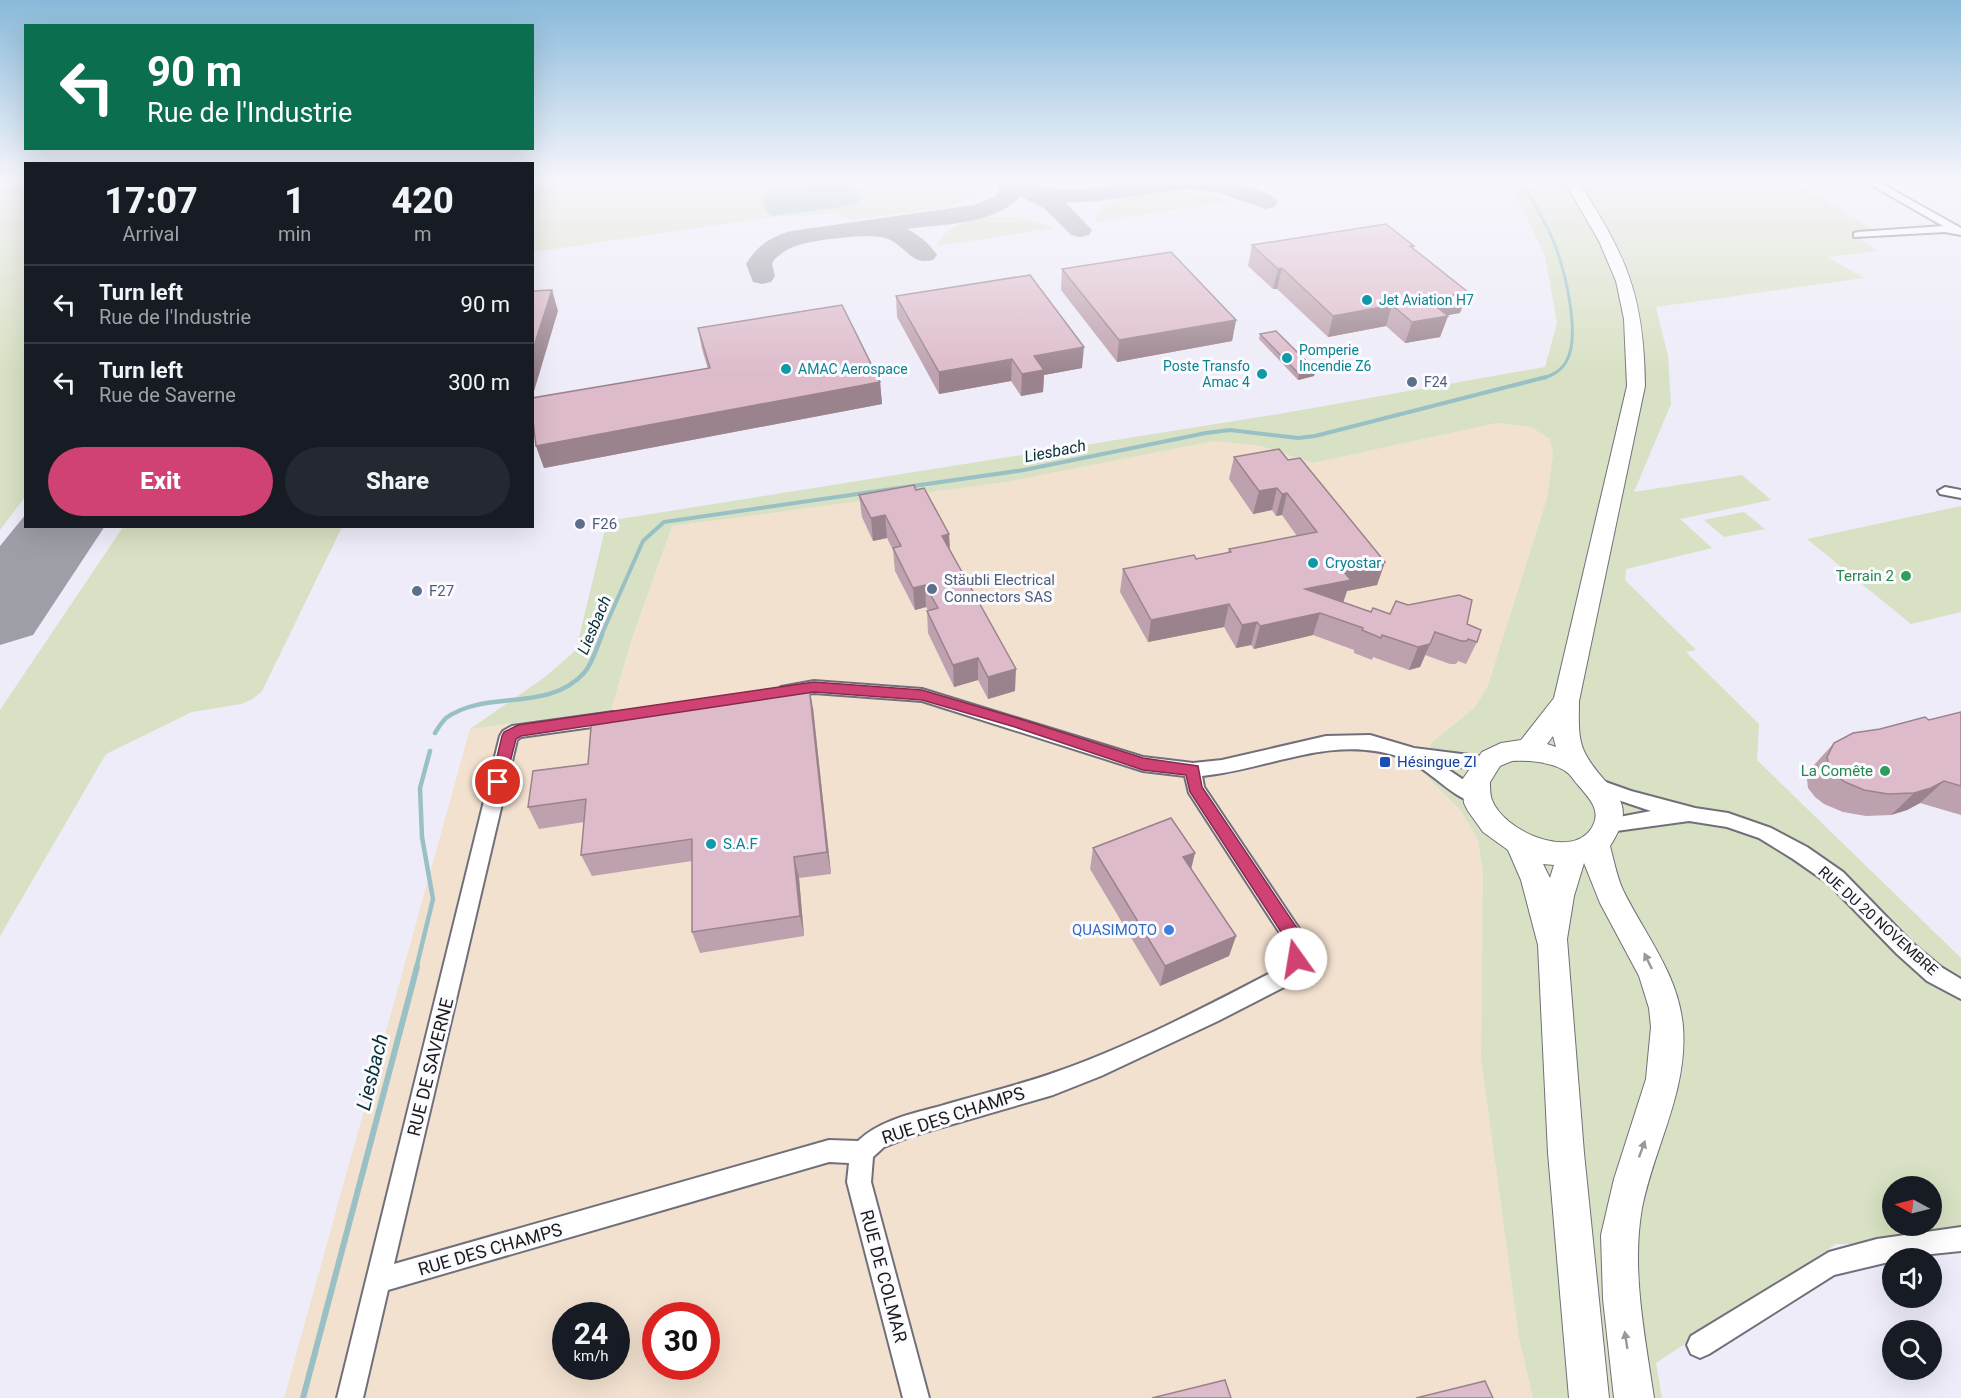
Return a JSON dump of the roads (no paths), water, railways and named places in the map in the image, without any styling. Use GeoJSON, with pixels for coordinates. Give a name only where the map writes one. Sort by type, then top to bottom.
{"type":"FeatureCollection","features":[{"type":"Feature","properties":{"kind":"main road"},"geometry":{"type":"LineString","coordinates":[[1552,945],[1559,896],[1611,812],[1588,776],[1566,733],[1566,701],[1636,386],[1636,345],[1624,282],[1608,244]]}},
{"type":"Feature","properties":{"kind":"main road"},"geometry":{"type":"LineString","coordinates":[[1527,751],[1566,701]]}},
{"type":"Feature","properties":{"kind":"main road"},"geometry":{"type":"LineString","coordinates":[[1588,776],[1546,753],[1527,751],[1496,755],[1478,772],[1474,783],[1474,796],[1485,815],[1497,827],[1519,842],[1546,853],[1592,842]]}},
{"type":"Feature","properties":{"kind":"main road"},"geometry":{"type":"LineString","coordinates":[[1519,842],[1536,880],[1552,945],[1566,1153],[1589,1398]]}},
{"type":"Feature","properties":{"kind":"main road"},"geometry":{"type":"LineString","coordinates":[[1592,842],[1610,892],[1649,960],[1664,997],[1667,1027],[1667,1060],[1652,1120],[1631,1178],[1619,1231],[1621,1306],[1634,1398]]}},
{"type":"Feature","properties":{"kind":"street"},"geometry":{"type":"LineString","coordinates":[[1945,491],[1961,494]]}},
{"type":"Feature","properties":{"kind":"street"},"geometry":{"type":"LineString","coordinates":[[774,693],[814,687],[922,695],[1143,764],[1193,770],[1222,767],[1326,742],[1370,742],[1409,753],[1485,764]]}},
{"type":"Feature","properties":{"kind":"street","name":"RUE DE SAVERNE"},"geometry":{"type":"LineString","coordinates":[[350,1398],[509,736],[518,731],[625,716]]}},
{"type":"Feature","properties":{"kind":"street"},"geometry":{"type":"LineString","coordinates":[[1409,753],[1474,796]]}},
{"type":"Feature","properties":{"kind":"street","name":"RUE DES CHAMPS"},"geometry":{"type":"LineString","coordinates":[[378,1281],[829,1151],[862,1152],[877,1138],[915,1124],[1053,1084],[1093,1069],[1211,1014],[1287,975],[1296,959],[1295,939],[1195,788],[1193,770]]}},
{"type":"Feature","properties":{"kind":"street","name":"RUE DU 20 NOVEMBRE"},"geometry":{"type":"LineString","coordinates":[[1588,776],[1629,798],[1695,816],[1728,820],[1756,830],[1800,853],[1836,878],[1904,948],[1934,974],[1961,990]]}},
{"type":"Feature","properties":{"kind":"street","name":"RUE DU 20 NOVEMBRE"},"geometry":{"type":"LineString","coordinates":[[1592,842],[1641,819],[1695,816]]}},
{"type":"Feature","properties":{"kind":"street","name":"RUE DE COLMAR"},"geometry":{"type":"LineString","coordinates":[[862,1152],[860,1182],[916,1398]]}},
{"type":"Feature","properties":{"kind":"street"},"geometry":{"type":"LineString","coordinates":[[1700,1345],[1829,1264],[1877,1251],[1961,1239]]}},
{"type":"Feature","properties":{"kind":"waterway","name":"Liesbach"},"geometry":{"type":"LineString","coordinates":[[1544,378],[1555,373],[1566,362],[1572,335],[1570,301],[1554,244]]}},
{"type":"Feature","properties":{"kind":"waterway","name":"Liesbach"},"geometry":{"type":"LineString","coordinates":[[601,636],[643,541],[664,522],[1024,470],[1206,433],[1230,430],[1298,438],[1315,436],[1544,378]]}},
{"type":"Feature","properties":{"kind":"waterway","name":"Liesbach"},"geometry":{"type":"LineString","coordinates":[[1540,379],[1544,378]]}},
{"type":"Feature","properties":{"kind":"waterway","name":"Liesbach"},"geometry":{"type":"LineString","coordinates":[[435,733],[446,718],[462,709],[479,704],[553,693],[569,685],[587,669],[602,635]]}},
{"type":"Feature","properties":{"kind":"waterway","name":"Liesbach"},"geometry":{"type":"LineString","coordinates":[[416,969],[433,899],[422,837],[420,788],[430,751]]}},
{"type":"Feature","properties":{"kind":"waterway","name":"Liesbach"},"geometry":{"type":"LineString","coordinates":[[303,1398],[417,967]]}},
{"type":"Feature","properties":{"kind":"place","name":"Jet Aviation H7"},"geometry":{"type":"Point","coordinates":[1367,300]}},
{"type":"Feature","properties":{"kind":"place","name":"Pomperie Incendie Z6"},"geometry":{"type":"Point","coordinates":[1287,358]}},
{"type":"Feature","properties":{"kind":"place","name":"AMAC Aerospace"},"geometry":{"type":"Point","coordinates":[786,369]}},
{"type":"Feature","properties":{"kind":"place","name":"Poste Transfo Amac 4"},"geometry":{"type":"Point","coordinates":[1262,374]}},
{"type":"Feature","properties":{"kind":"place","name":"F24"},"geometry":{"type":"Point","coordinates":[1412,382]}},
{"type":"Feature","properties":{"kind":"place","name":"F26"},"geometry":{"type":"Point","coordinates":[580,524]}},
{"type":"Feature","properties":{"kind":"place","name":"Cryostar"},"geometry":{"type":"Point","coordinates":[1313,563]}},
{"type":"Feature","properties":{"kind":"place","name":"Terrain 2"},"geometry":{"type":"Point","coordinates":[1906,576]}},
{"type":"Feature","properties":{"kind":"place","name":"Stäubli Electrical Connectors SAS"},"geometry":{"type":"Point","coordinates":[932,589]}},
{"type":"Feature","properties":{"kind":"place","name":"F27"},"geometry":{"type":"Point","coordinates":[417,591]}},
{"type":"Feature","properties":{"kind":"place","name":"Hésingue ZI"},"geometry":{"type":"Point","coordinates":[1385,762]}},
{"type":"Feature","properties":{"kind":"place","name":"La Comête"},"geometry":{"type":"Point","coordinates":[1885,771]}},
{"type":"Feature","properties":{"kind":"place","name":"S.A.F"},"geometry":{"type":"Point","coordinates":[711,844]}},
{"type":"Feature","properties":{"kind":"place","name":"QUASIMOTO"},"geometry":{"type":"Point","coordinates":[1169,930]}}]}
